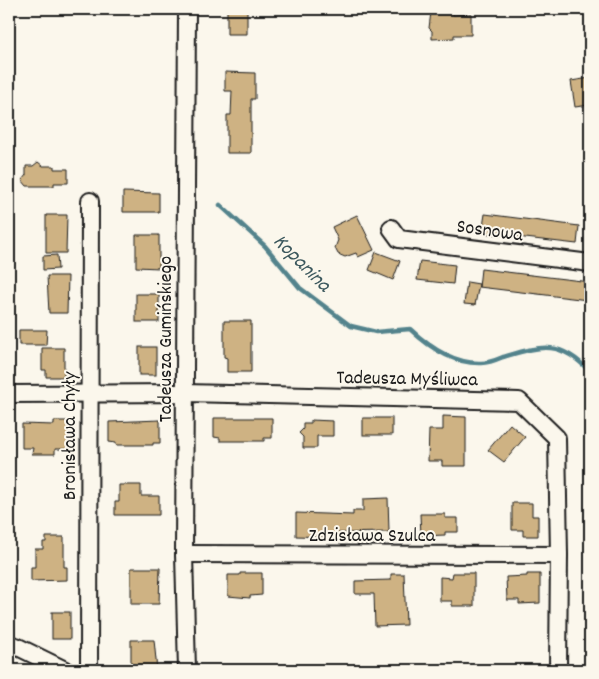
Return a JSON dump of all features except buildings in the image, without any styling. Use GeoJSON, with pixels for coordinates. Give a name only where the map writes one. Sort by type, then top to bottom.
{"type":"FeatureCollection","features":[{"type":"Feature","properties":{"kind":"street","name":"Tadeusza Gumińskiego"},"geometry":{"type":"LineString","coordinates":[[187,9],[184,554],[187,670]]}},
{"type":"Feature","properties":{"kind":"street","name":"Bronisława Chyły"},"geometry":{"type":"LineString","coordinates":[[89,670],[90,201]]}},
{"type":"Feature","properties":{"kind":"street","name":"Sosnowa"},"geometry":{"type":"LineString","coordinates":[[391,228],[399,239],[590,263]]}},
{"type":"Feature","properties":{"kind":"street","name":"Tadeusza Myśliwca"},"geometry":{"type":"LineString","coordinates":[[9,394],[89,392],[185,393],[519,400],[557,438],[558,670]]}},
{"type":"Feature","properties":{"kind":"street","name":"Zdzisława Szulca"},"geometry":{"type":"LineString","coordinates":[[184,554],[559,555]]}},
{"type":"Feature","properties":{"kind":"street"},"geometry":{"type":"LineString","coordinates":[[9,644],[65,670]]}},
{"type":"Feature","properties":{"kind":"waterway","name":"Kopanina"},"geometry":{"type":"LineString","coordinates":[[220,205],[265,246],[300,288],[351,326],[376,332],[410,329],[433,348],[461,361],[471,363],[486,362],[528,350],[550,348],[569,354],[590,372]]}}]}
